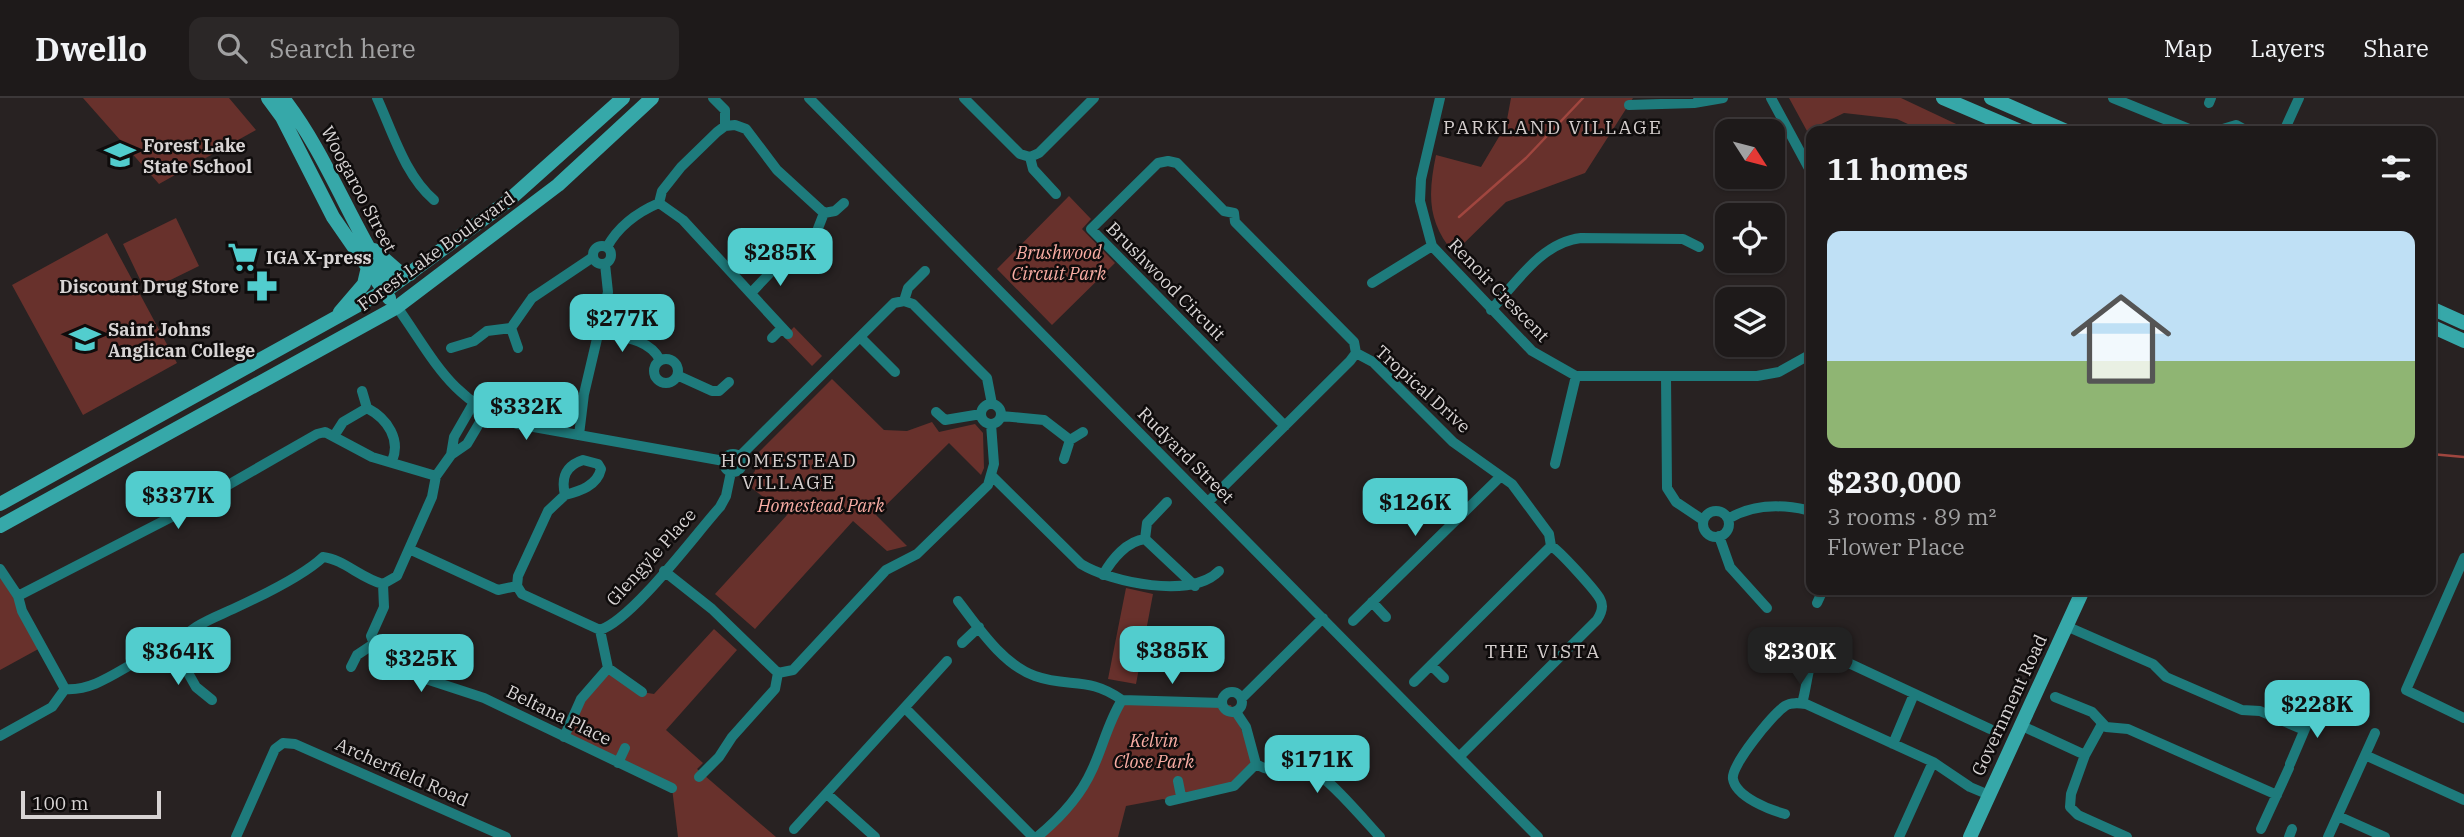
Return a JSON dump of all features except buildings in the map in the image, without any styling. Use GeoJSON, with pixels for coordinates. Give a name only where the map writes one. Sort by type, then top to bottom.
{"type":"FeatureCollection","features":[{"type":"Feature","properties":{"kind":"main road","name":"Woogaroo Street"},"geometry":{"type":"LineString","coordinates":[[268,98],[282,117],[333,217],[368,267],[388,289]]}},
{"type":"Feature","properties":{"kind":"main road","name":"Woogaroo Street"},"geometry":{"type":"LineString","coordinates":[[284,98],[305,130],[397,307]]}},
{"type":"Feature","properties":{"kind":"main road","name":"Forest Lake Boulevard"},"geometry":{"type":"LineString","coordinates":[[0,504],[328,325],[388,289],[508,201],[623,98]]}},
{"type":"Feature","properties":{"kind":"main road","name":"Forest Lake Boulevard"},"geometry":{"type":"LineString","coordinates":[[0,526],[397,307],[558,185],[652,98]]}},
{"type":"Feature","properties":{"kind":"main road"},"geometry":{"type":"LineString","coordinates":[[1943,98],[2008,126]]}},
{"type":"Feature","properties":{"kind":"main road"},"geometry":{"type":"LineString","coordinates":[[1990,98],[2054,126]]}},
{"type":"Feature","properties":{"kind":"main road"},"geometry":{"type":"LineString","coordinates":[[362,240],[395,268],[410,274]]}},
{"type":"Feature","properties":{"kind":"main road"},"geometry":{"type":"LineString","coordinates":[[328,325],[364,284],[368,267]]}},
{"type":"Feature","properties":{"kind":"main road"},"geometry":{"type":"LineString","coordinates":[[2436,310],[2464,323]]}},
{"type":"Feature","properties":{"kind":"main road"},"geometry":{"type":"LineString","coordinates":[[2436,328],[2464,341]]}},
{"type":"Feature","properties":{"kind":"main road","name":"Government Road"},"geometry":{"type":"LineString","coordinates":[[1970,837],[2080,595]]}},
{"type":"Feature","properties":{"kind":"street"},"geometry":{"type":"LineString","coordinates":[[377,98],[405,160],[419,185],[434,200]]}},
{"type":"Feature","properties":{"kind":"street"},"geometry":{"type":"LineString","coordinates":[[713,98],[724,110],[725,126]]}},
{"type":"Feature","properties":{"kind":"street"},"geometry":{"type":"LineString","coordinates":[[964,98],[1020,153],[1030,157],[1039,153],[1094,98]]}},
{"type":"Feature","properties":{"kind":"street","name":"Renoir Crescent"},"geometry":{"type":"LineString","coordinates":[[1440,98],[1421,178],[1420,201],[1432,246],[1532,351],[1576,376],[1757,376],[1779,372],[1806,357]]}},
{"type":"Feature","properties":{"kind":"street"},"geometry":{"type":"LineString","coordinates":[[1629,105],[1695,103],[1723,98]]}},
{"type":"Feature","properties":{"kind":"street"},"geometry":{"type":"LineString","coordinates":[[1771,98],[1806,164]]}},
{"type":"Feature","properties":{"kind":"street"},"geometry":{"type":"LineString","coordinates":[[2113,98],[2182,126]]}},
{"type":"Feature","properties":{"kind":"street"},"geometry":{"type":"LineString","coordinates":[[2286,126],[2299,98]]}},
{"type":"Feature","properties":{"kind":"street","name":"Rudyard Street"},"geometry":{"type":"LineString","coordinates":[[814,100],[1538,837]]}},
{"type":"Feature","properties":{"kind":"street"},"geometry":{"type":"LineString","coordinates":[[659,203],[662,191],[681,167],[725,126],[735,125],[746,129],[777,170],[824,214]]}},
{"type":"Feature","properties":{"kind":"street"},"geometry":{"type":"LineString","coordinates":[[1030,157],[1032,169],[1056,194]]}},
{"type":"Feature","properties":{"kind":"street","name":"Brushwood Circuit"},"geometry":{"type":"LineString","coordinates":[[1285,426],[1091,229],[1158,163],[1177,163],[1224,211],[1234,213],[1235,222],[1354,342],[1356,353]]}},
{"type":"Feature","properties":{"kind":"street"},"geometry":{"type":"LineString","coordinates":[[607,247],[614,234],[645,209],[659,203]]}},
{"type":"Feature","properties":{"kind":"street"},"geometry":{"type":"LineString","coordinates":[[659,203],[683,220],[785,331],[772,338]]}},
{"type":"Feature","properties":{"kind":"street"},"geometry":{"type":"LineString","coordinates":[[824,214],[835,211],[844,203]]}},
{"type":"Feature","properties":{"kind":"street"},"geometry":{"type":"LineString","coordinates":[[751,293],[817,231],[824,214]]}},
{"type":"Feature","properties":{"kind":"street"},"geometry":{"type":"LineString","coordinates":[[1491,310],[1544,254],[1565,241],[1581,238],[1683,239],[1699,247]]}},
{"type":"Feature","properties":{"kind":"street"},"geometry":{"type":"LineString","coordinates":[[1372,283],[1432,246]]}},
{"type":"Feature","properties":{"kind":"street"},"geometry":{"type":"LineString","coordinates":[[451,348],[474,341],[487,331],[511,328],[532,298],[593,257],[595,248],[607,247]]}},
{"type":"Feature","properties":{"kind":"street"},"geometry":{"type":"LineString","coordinates":[[579,435],[597,331],[608,292],[605,264],[611,256],[607,247]]}},
{"type":"Feature","properties":{"kind":"street"},"geometry":{"type":"LineString","coordinates":[[593,257],[599,264],[605,264]]}},
{"type":"Feature","properties":{"kind":"street"},"geometry":{"type":"LineString","coordinates":[[904,301],[908,288],[925,271]]}},
{"type":"Feature","properties":{"kind":"street"},"geometry":{"type":"LineString","coordinates":[[740,456],[894,303],[904,301],[913,304],[987,378],[992,404],[999,408],[1001,416]]}},
{"type":"Feature","properties":{"kind":"street"},"geometry":{"type":"LineString","coordinates":[[397,307],[442,374],[473,404],[486,412],[517,424],[724,461]]}},
{"type":"Feature","properties":{"kind":"street"},"geometry":{"type":"LineString","coordinates":[[511,328],[518,348]]}},
{"type":"Feature","properties":{"kind":"street"},"geometry":{"type":"LineString","coordinates":[[597,331],[645,343],[654,349],[660,360]]}},
{"type":"Feature","properties":{"kind":"street"},"geometry":{"type":"LineString","coordinates":[[860,337],[895,372]]}},
{"type":"Feature","properties":{"kind":"street"},"geometry":{"type":"LineString","coordinates":[[1208,502],[1356,353]]}},
{"type":"Feature","properties":{"kind":"street","name":"Tropical Drive"},"geometry":{"type":"LineString","coordinates":[[1356,353],[1373,362],[1452,442],[1492,467],[1499,478],[1512,484],[1549,534],[1551,546],[1561,552],[1601,600],[1602,611],[1597,620],[1460,756]]}},
{"type":"Feature","properties":{"kind":"street"},"geometry":{"type":"LineString","coordinates":[[660,360],[653,369],[653,375],[658,380],[668,382],[679,376]]}},
{"type":"Feature","properties":{"kind":"street"},"geometry":{"type":"LineString","coordinates":[[660,360],[671,360],[677,365],[679,376]]}},
{"type":"Feature","properties":{"kind":"street"},"geometry":{"type":"LineString","coordinates":[[679,376],[712,391],[719,391],[729,382]]}},
{"type":"Feature","properties":{"kind":"street"},"geometry":{"type":"LineString","coordinates":[[1555,464],[1576,376]]}},
{"type":"Feature","properties":{"kind":"street"},"geometry":{"type":"LineString","coordinates":[[1666,376],[1667,488],[1676,502],[1703,520],[1705,531],[1719,537],[1730,568],[1767,608]]}},
{"type":"Feature","properties":{"kind":"street"},"geometry":{"type":"LineString","coordinates":[[362,391],[367,408],[374,412],[396,439],[397,449],[392,461]]}},
{"type":"Feature","properties":{"kind":"street"},"geometry":{"type":"LineString","coordinates":[[451,455],[454,436],[473,404]]}},
{"type":"Feature","properties":{"kind":"street"},"geometry":{"type":"LineString","coordinates":[[981,414],[984,407],[992,404]]}},
{"type":"Feature","properties":{"kind":"street"},"geometry":{"type":"LineString","coordinates":[[334,436],[343,422],[367,408]]}},
{"type":"Feature","properties":{"kind":"street"},"geometry":{"type":"LineString","coordinates":[[383,584],[397,576],[432,497],[436,476],[451,455],[467,444],[486,412]]}},
{"type":"Feature","properties":{"kind":"street"},"geometry":{"type":"LineString","coordinates":[[936,412],[945,420],[981,414]]}},
{"type":"Feature","properties":{"kind":"street"},"geometry":{"type":"LineString","coordinates":[[981,414],[985,421],[991,424]]}},
{"type":"Feature","properties":{"kind":"street"},"geometry":{"type":"LineString","coordinates":[[991,424],[1001,416],[1044,419],[1070,440]]}},
{"type":"Feature","properties":{"kind":"street"},"geometry":{"type":"LineString","coordinates":[[991,424],[993,477],[1081,564],[1103,575],[1184,587],[1210,581],[1219,571]]}},
{"type":"Feature","properties":{"kind":"street"},"geometry":{"type":"LineString","coordinates":[[1064,459],[1070,440],[1083,432]]}},
{"type":"Feature","properties":{"kind":"street"},"geometry":{"type":"LineString","coordinates":[[18,596],[181,512],[317,434],[334,436],[348,446],[436,476]]}},
{"type":"Feature","properties":{"kind":"street"},"geometry":{"type":"LineString","coordinates":[[724,461],[733,453],[740,456]]}},
{"type":"Feature","properties":{"kind":"street"},"geometry":{"type":"LineString","coordinates":[[724,461],[725,468],[731,472],[741,468],[740,456]]}},
{"type":"Feature","properties":{"kind":"street","name":"Glengyle Place"},"geometry":{"type":"LineString","coordinates":[[600,630],[612,626],[720,506],[726,496],[731,472]]}},
{"type":"Feature","properties":{"kind":"street"},"geometry":{"type":"LineString","coordinates":[[778,673],[793,670],[802,663],[886,570],[917,554],[993,477]]}},
{"type":"Feature","properties":{"kind":"street"},"geometry":{"type":"LineString","coordinates":[[1353,621],[1499,478]]}},
{"type":"Feature","properties":{"kind":"street"},"geometry":{"type":"LineString","coordinates":[[565,495],[548,511],[517,576],[517,586],[522,594],[600,630],[608,668],[642,692]]}},
{"type":"Feature","properties":{"kind":"street"},"geometry":{"type":"LineString","coordinates":[[1145,539],[1147,523],[1167,502]]}},
{"type":"Feature","properties":{"kind":"street"},"geometry":{"type":"LineString","coordinates":[[1728,519],[1746,508],[1790,506],[1806,510]]}},
{"type":"Feature","properties":{"kind":"street"},"geometry":{"type":"LineString","coordinates":[[1703,520],[1709,513],[1717,511],[1728,519]]}},
{"type":"Feature","properties":{"kind":"street"},"geometry":{"type":"LineString","coordinates":[[1719,537],[1727,531],[1728,519]]}},
{"type":"Feature","properties":{"kind":"street"},"geometry":{"type":"LineString","coordinates":[[1103,575],[1110,563],[1134,540],[1145,539],[1195,586]]}},
{"type":"Feature","properties":{"kind":"street"},"geometry":{"type":"LineString","coordinates":[[1414,681],[1551,546]]}},
{"type":"Feature","properties":{"kind":"street"},"geometry":{"type":"LineString","coordinates":[[409,549],[498,590],[517,586]]}},
{"type":"Feature","properties":{"kind":"street"},"geometry":{"type":"LineString","coordinates":[[65,689],[76,690],[98,682],[158,650],[174,648],[186,632],[312,568],[323,557],[333,558],[383,584]]}},
{"type":"Feature","properties":{"kind":"street"},"geometry":{"type":"LineString","coordinates":[[2464,558],[2406,690],[2464,718]]}},
{"type":"Feature","properties":{"kind":"street"},"geometry":{"type":"LineString","coordinates":[[0,569],[18,596],[22,611],[65,689]]}},
{"type":"Feature","properties":{"kind":"street"},"geometry":{"type":"LineString","coordinates":[[664,571],[703,601],[778,673]]}},
{"type":"Feature","properties":{"kind":"street"},"geometry":{"type":"LineString","coordinates":[[351,667],[357,655],[372,645],[371,636],[384,607],[383,584]]}},
{"type":"Feature","properties":{"kind":"street"},"geometry":{"type":"LineString","coordinates":[[1817,603],[1821,595]]}},
{"type":"Feature","properties":{"kind":"street"},"geometry":{"type":"LineString","coordinates":[[958,601],[979,627],[1024,671],[1037,677],[1103,687],[1122,700],[1222,703]]}},
{"type":"Feature","properties":{"kind":"street"},"geometry":{"type":"LineString","coordinates":[[1372,602],[1386,617]]}},
{"type":"Feature","properties":{"kind":"street"},"geometry":{"type":"LineString","coordinates":[[1236,712],[1242,707],[1242,698],[1324,618]]}},
{"type":"Feature","properties":{"kind":"street"},"geometry":{"type":"LineString","coordinates":[[2066,626],[2153,664],[2166,677],[2242,710],[2260,711],[2304,730]]}},
{"type":"Feature","properties":{"kind":"street"},"geometry":{"type":"LineString","coordinates":[[962,643],[979,627]]}},
{"type":"Feature","properties":{"kind":"street","name":"Beltana Place"},"geometry":{"type":"LineString","coordinates":[[372,645],[377,652],[429,680],[484,698],[672,789]]}},
{"type":"Feature","properties":{"kind":"street"},"geometry":{"type":"LineString","coordinates":[[174,648],[197,687],[212,700]]}},
{"type":"Feature","properties":{"kind":"street"},"geometry":{"type":"LineString","coordinates":[[1802,703],[1808,686],[1812,658],[1816,653],[1825,653],[1990,729]]}},
{"type":"Feature","properties":{"kind":"street"},"geometry":{"type":"LineString","coordinates":[[794,829],[947,661]]}},
{"type":"Feature","properties":{"kind":"street"},"geometry":{"type":"LineString","coordinates":[[1431,664],[1444,678]]}},
{"type":"Feature","properties":{"kind":"street"},"geometry":{"type":"LineString","coordinates":[[564,737],[580,699],[608,668]]}},
{"type":"Feature","properties":{"kind":"street"},"geometry":{"type":"LineString","coordinates":[[699,777],[775,690],[778,673]]}},
{"type":"Feature","properties":{"kind":"street"},"geometry":{"type":"LineString","coordinates":[[0,736],[52,707],[65,689]]}},
{"type":"Feature","properties":{"kind":"street"},"geometry":{"type":"LineString","coordinates":[[1222,703],[1225,696],[1231,692],[1242,698]]}},
{"type":"Feature","properties":{"kind":"street"},"geometry":{"type":"LineString","coordinates":[[1893,744],[1914,694]]}},
{"type":"Feature","properties":{"kind":"street"},"geometry":{"type":"LineString","coordinates":[[2055,696],[2092,712],[2102,724],[2116,730],[2128,729],[2277,795]]}},
{"type":"Feature","properties":{"kind":"street"},"geometry":{"type":"LineString","coordinates":[[905,708],[1035,837],[1061,817],[1091,773],[1113,715],[1122,700]]}},
{"type":"Feature","properties":{"kind":"street"},"geometry":{"type":"LineString","coordinates":[[1222,703],[1226,710],[1236,712],[1246,727],[1255,764]]}},
{"type":"Feature","properties":{"kind":"street"},"geometry":{"type":"LineString","coordinates":[[1785,814],[1768,809],[1738,789],[1733,780],[1734,766],[1784,706],[1802,703],[1933,762],[1970,787],[1989,795]]}},
{"type":"Feature","properties":{"kind":"street"},"geometry":{"type":"LineString","coordinates":[[2262,829],[2316,703]]}},
{"type":"Feature","properties":{"kind":"street"},"geometry":{"type":"LineString","coordinates":[[2102,724],[2085,755],[2071,794],[2070,807],[2077,815],[2127,837]]}},
{"type":"Feature","properties":{"kind":"street"},"geometry":{"type":"LineString","coordinates":[[2021,725],[2085,755]]}},
{"type":"Feature","properties":{"kind":"street"},"geometry":{"type":"LineString","coordinates":[[2328,837],[2375,733]]}},
{"type":"Feature","properties":{"kind":"street","name":"Archerfield Road"},"geometry":{"type":"LineString","coordinates":[[236,837],[275,749],[283,743],[295,744],[479,832],[506,837]]}},
{"type":"Feature","properties":{"kind":"street","name":"Beltana Place"},"geometry":{"type":"LineString","coordinates":[[618,763],[625,748]]}},
{"type":"Feature","properties":{"kind":"street"},"geometry":{"type":"LineString","coordinates":[[2365,755],[2464,800]]}},
{"type":"Feature","properties":{"kind":"street"},"geometry":{"type":"LineString","coordinates":[[1899,837],[1933,762]]}},
{"type":"Feature","properties":{"kind":"street"},"geometry":{"type":"LineString","coordinates":[[1255,764],[1281,773],[1292,766],[1320,775],[1380,837]]}},
{"type":"Feature","properties":{"kind":"street"},"geometry":{"type":"LineString","coordinates":[[1178,781],[1175,798],[1234,786],[1255,764]]}},
{"type":"Feature","properties":{"kind":"street"},"geometry":{"type":"LineString","coordinates":[[827,794],[876,837]]}},
{"type":"Feature","properties":{"kind":"street"},"geometry":{"type":"LineString","coordinates":[[2338,816],[2385,837]]}},
{"type":"Feature","properties":{"kind":"green space"},"geometry":{"type":"Polygon","coordinates":[[[83,98],[229,98],[256,130],[159,184],[83,98]]]}},
{"type":"Feature","properties":{"kind":"green space"},"geometry":{"type":"Polygon","coordinates":[[[1511,98],[1633,98],[1585,173],[1506,202],[1454,253],[1434,219],[1431,195],[1436,155],[1481,167],[1506,125],[1511,98]]]}},
{"type":"Feature","properties":{"kind":"green space"},"geometry":{"type":"Polygon","coordinates":[[[1789,98],[1901,98],[1960,126],[1912,126],[1897,119],[1844,113],[1817,126],[1806,126],[1806,129],[1789,98]]]}},
{"type":"Feature","properties":{"kind":"green space","name":"Brushwood Circuit Park"},"geometry":{"type":"Polygon","coordinates":[[[1069,196],[1091,219],[1082,229],[1115,263],[1052,325],[997,269],[1069,196]]]}},
{"type":"Feature","properties":{"kind":"green space"},"geometry":{"type":"Polygon","coordinates":[[[176,218],[199,266],[146,292],[123,244],[176,218]]]}},
{"type":"Feature","properties":{"kind":"green space"},"geometry":{"type":"Polygon","coordinates":[[[107,233],[177,363],[83,415],[12,285],[107,233]]]}},
{"type":"Feature","properties":{"kind":"green space"},"geometry":{"type":"Polygon","coordinates":[[[794,327],[822,356],[812,366],[784,337],[794,327]]]}},
{"type":"Feature","properties":{"kind":"green space","name":"Homestead Park"},"geometry":{"type":"Polygon","coordinates":[[[832,379],[884,430],[907,431],[932,422],[939,432],[975,424],[983,433],[984,468],[981,475],[949,443],[876,515],[907,546],[887,551],[853,521],[755,629],[715,594],[787,515],[745,483],[755,471],[753,458],[832,379]]]}},
{"type":"Feature","properties":{"kind":"green space"},"geometry":{"type":"Polygon","coordinates":[[[0,569],[42,647],[0,670],[0,569]]]}},
{"type":"Feature","properties":{"kind":"green space"},"geometry":{"type":"Polygon","coordinates":[[[1126,588],[1153,594],[1136,684],[1108,679],[1126,588]]]}},
{"type":"Feature","properties":{"kind":"green space"},"geometry":{"type":"Polygon","coordinates":[[[714,629],[737,650],[666,730],[703,763],[697,769],[776,837],[678,837],[672,788],[564,737],[581,699],[608,668],[642,692],[654,694],[714,629]]]}},
{"type":"Feature","properties":{"kind":"green space","name":"Kelvin Close Park"},"geometry":{"type":"Polygon","coordinates":[[[1122,700],[1231,705],[1256,764],[1240,783],[1170,801],[1163,799],[1126,806],[1118,837],[1037,837],[1091,773],[1122,700]]]}},
{"type":"Feature","properties":{"kind":"waterway"},"geometry":{"type":"LineString","coordinates":[[1459,217],[1526,158],[1583,98]]}},
{"type":"Feature","properties":{"kind":"waterway"},"geometry":{"type":"LineString","coordinates":[[2436,454],[2464,457]]}},
{"type":"Feature","properties":{"kind":"place","name":"Forest Lake State School"},"geometry":{"type":"Point","coordinates":[120,155]}},
{"type":"Feature","properties":{"kind":"place","name":"IGA X-press"},"geometry":{"type":"Point","coordinates":[243,257]}},
{"type":"Feature","properties":{"kind":"place","name":"Discount Drug Store"},"geometry":{"type":"Point","coordinates":[262,286]}},
{"type":"Feature","properties":{"kind":"place","name":"Saint Johns Anglican College"},"geometry":{"type":"Point","coordinates":[85,339]}},
{"type":"Feature","properties":{"kind":"district","name":"PARKLAND VILLAGE"},"geometry":{"type":"Point","coordinates":[1553,127]}},
{"type":"Feature","properties":{"kind":"district","name":"HOMESTEAD VILLAGE"},"geometry":{"type":"Point","coordinates":[789,471]}},
{"type":"Feature","properties":{"kind":"district","name":"THE VISTA"},"geometry":{"type":"Point","coordinates":[1543,651]}}]}
